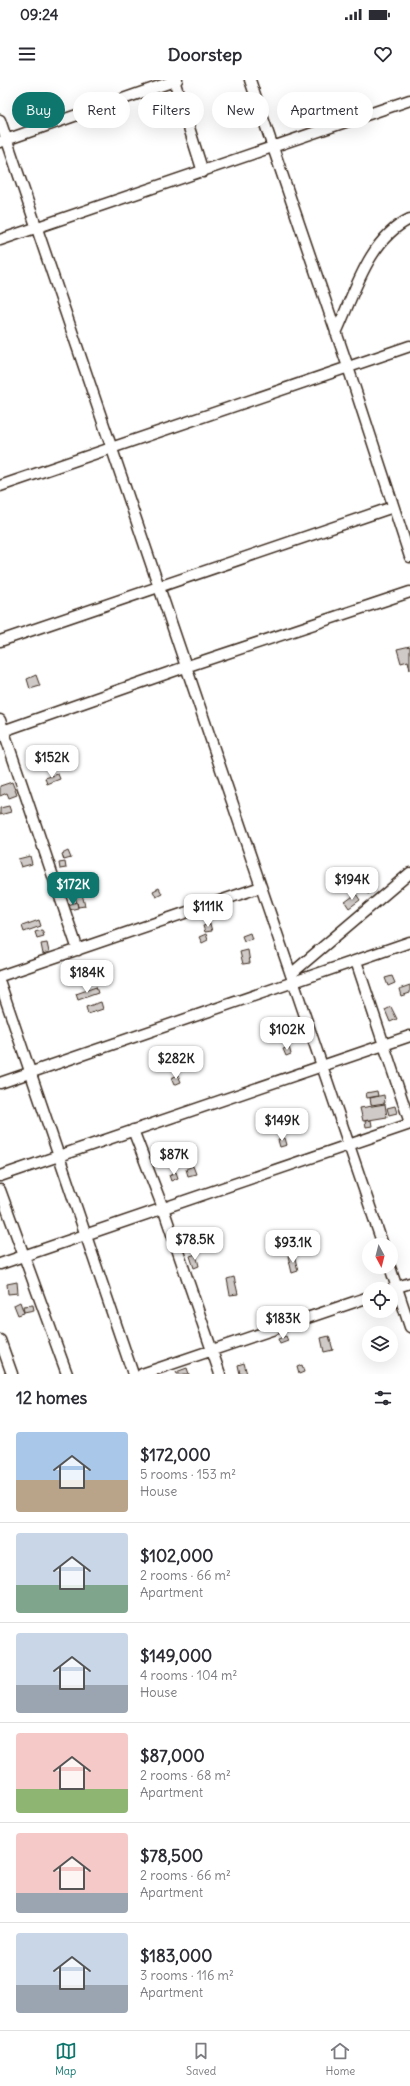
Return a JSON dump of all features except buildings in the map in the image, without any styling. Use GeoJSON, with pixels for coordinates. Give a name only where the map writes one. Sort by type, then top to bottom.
{"type":"FeatureCollection","features":[{"type":"Feature","properties":{"kind":"street"},"geometry":{"type":"LineString","coordinates":[[3,141],[176,80],[203,172]]}},
{"type":"Feature","properties":{"kind":"street"},"geometry":{"type":"LineString","coordinates":[[250,80],[348,367],[410,556]]}},
{"type":"Feature","properties":{"kind":"street"},"geometry":{"type":"LineString","coordinates":[[0,240],[274,148],[410,100]]}},
{"type":"Feature","properties":{"kind":"street"},"geometry":{"type":"LineString","coordinates":[[0,120],[3,141],[36,228],[112,447],[158,588],[262,887],[380,1238]]}},
{"type":"Feature","properties":{"kind":"street"},"geometry":{"type":"LineString","coordinates":[[336,333],[372,253],[385,237],[410,219]]}},
{"type":"Feature","properties":{"kind":"street"},"geometry":{"type":"LineString","coordinates":[[0,486],[410,346]]}},
{"type":"Feature","properties":{"kind":"street"},"geometry":{"type":"LineString","coordinates":[[0,640],[158,588],[393,507]]}},
{"type":"Feature","properties":{"kind":"street"},"geometry":{"type":"LineString","coordinates":[[2,732],[185,667],[410,592]]}},
{"type":"Feature","properties":{"kind":"street"},"geometry":{"type":"LineString","coordinates":[[0,720],[2,732],[78,950]]}},
{"type":"Feature","properties":{"kind":"street"},"geometry":{"type":"LineString","coordinates":[[293,979],[410,873]]}},
{"type":"Feature","properties":{"kind":"street"},"geometry":{"type":"LineString","coordinates":[[0,976],[262,887]]}},
{"type":"Feature","properties":{"kind":"street"},"geometry":{"type":"LineString","coordinates":[[0,1083],[293,979],[356,961],[410,942]]}},
{"type":"Feature","properties":{"kind":"street"},"geometry":{"type":"LineString","coordinates":[[0,1264],[410,1123],[356,961]]}},
{"type":"Feature","properties":{"kind":"street"},"geometry":{"type":"LineString","coordinates":[[0,983],[133,1374]]}},
{"type":"Feature","properties":{"kind":"street"},"geometry":{"type":"LineString","coordinates":[[0,1176],[410,1036]]}},
{"type":"Feature","properties":{"kind":"street"},"geometry":{"type":"LineString","coordinates":[[133,1130],[163,1208],[220,1374]]}},
{"type":"Feature","properties":{"kind":"street"},"geometry":{"type":"LineString","coordinates":[[0,1190],[67,1374]]}},
{"type":"Feature","properties":{"kind":"street"},"geometry":{"type":"LineString","coordinates":[[398,1287],[410,1283]]}},
{"type":"Feature","properties":{"kind":"street"},"geometry":{"type":"LineString","coordinates":[[398,1298],[410,1327]]}},
{"type":"Feature","properties":{"kind":"street"},"geometry":{"type":"LineString","coordinates":[[142,1374],[362,1299]]}},
{"type":"Feature","properties":{"kind":"street"},"geometry":{"type":"LineString","coordinates":[[0,1340],[12,1374]]}}]}
